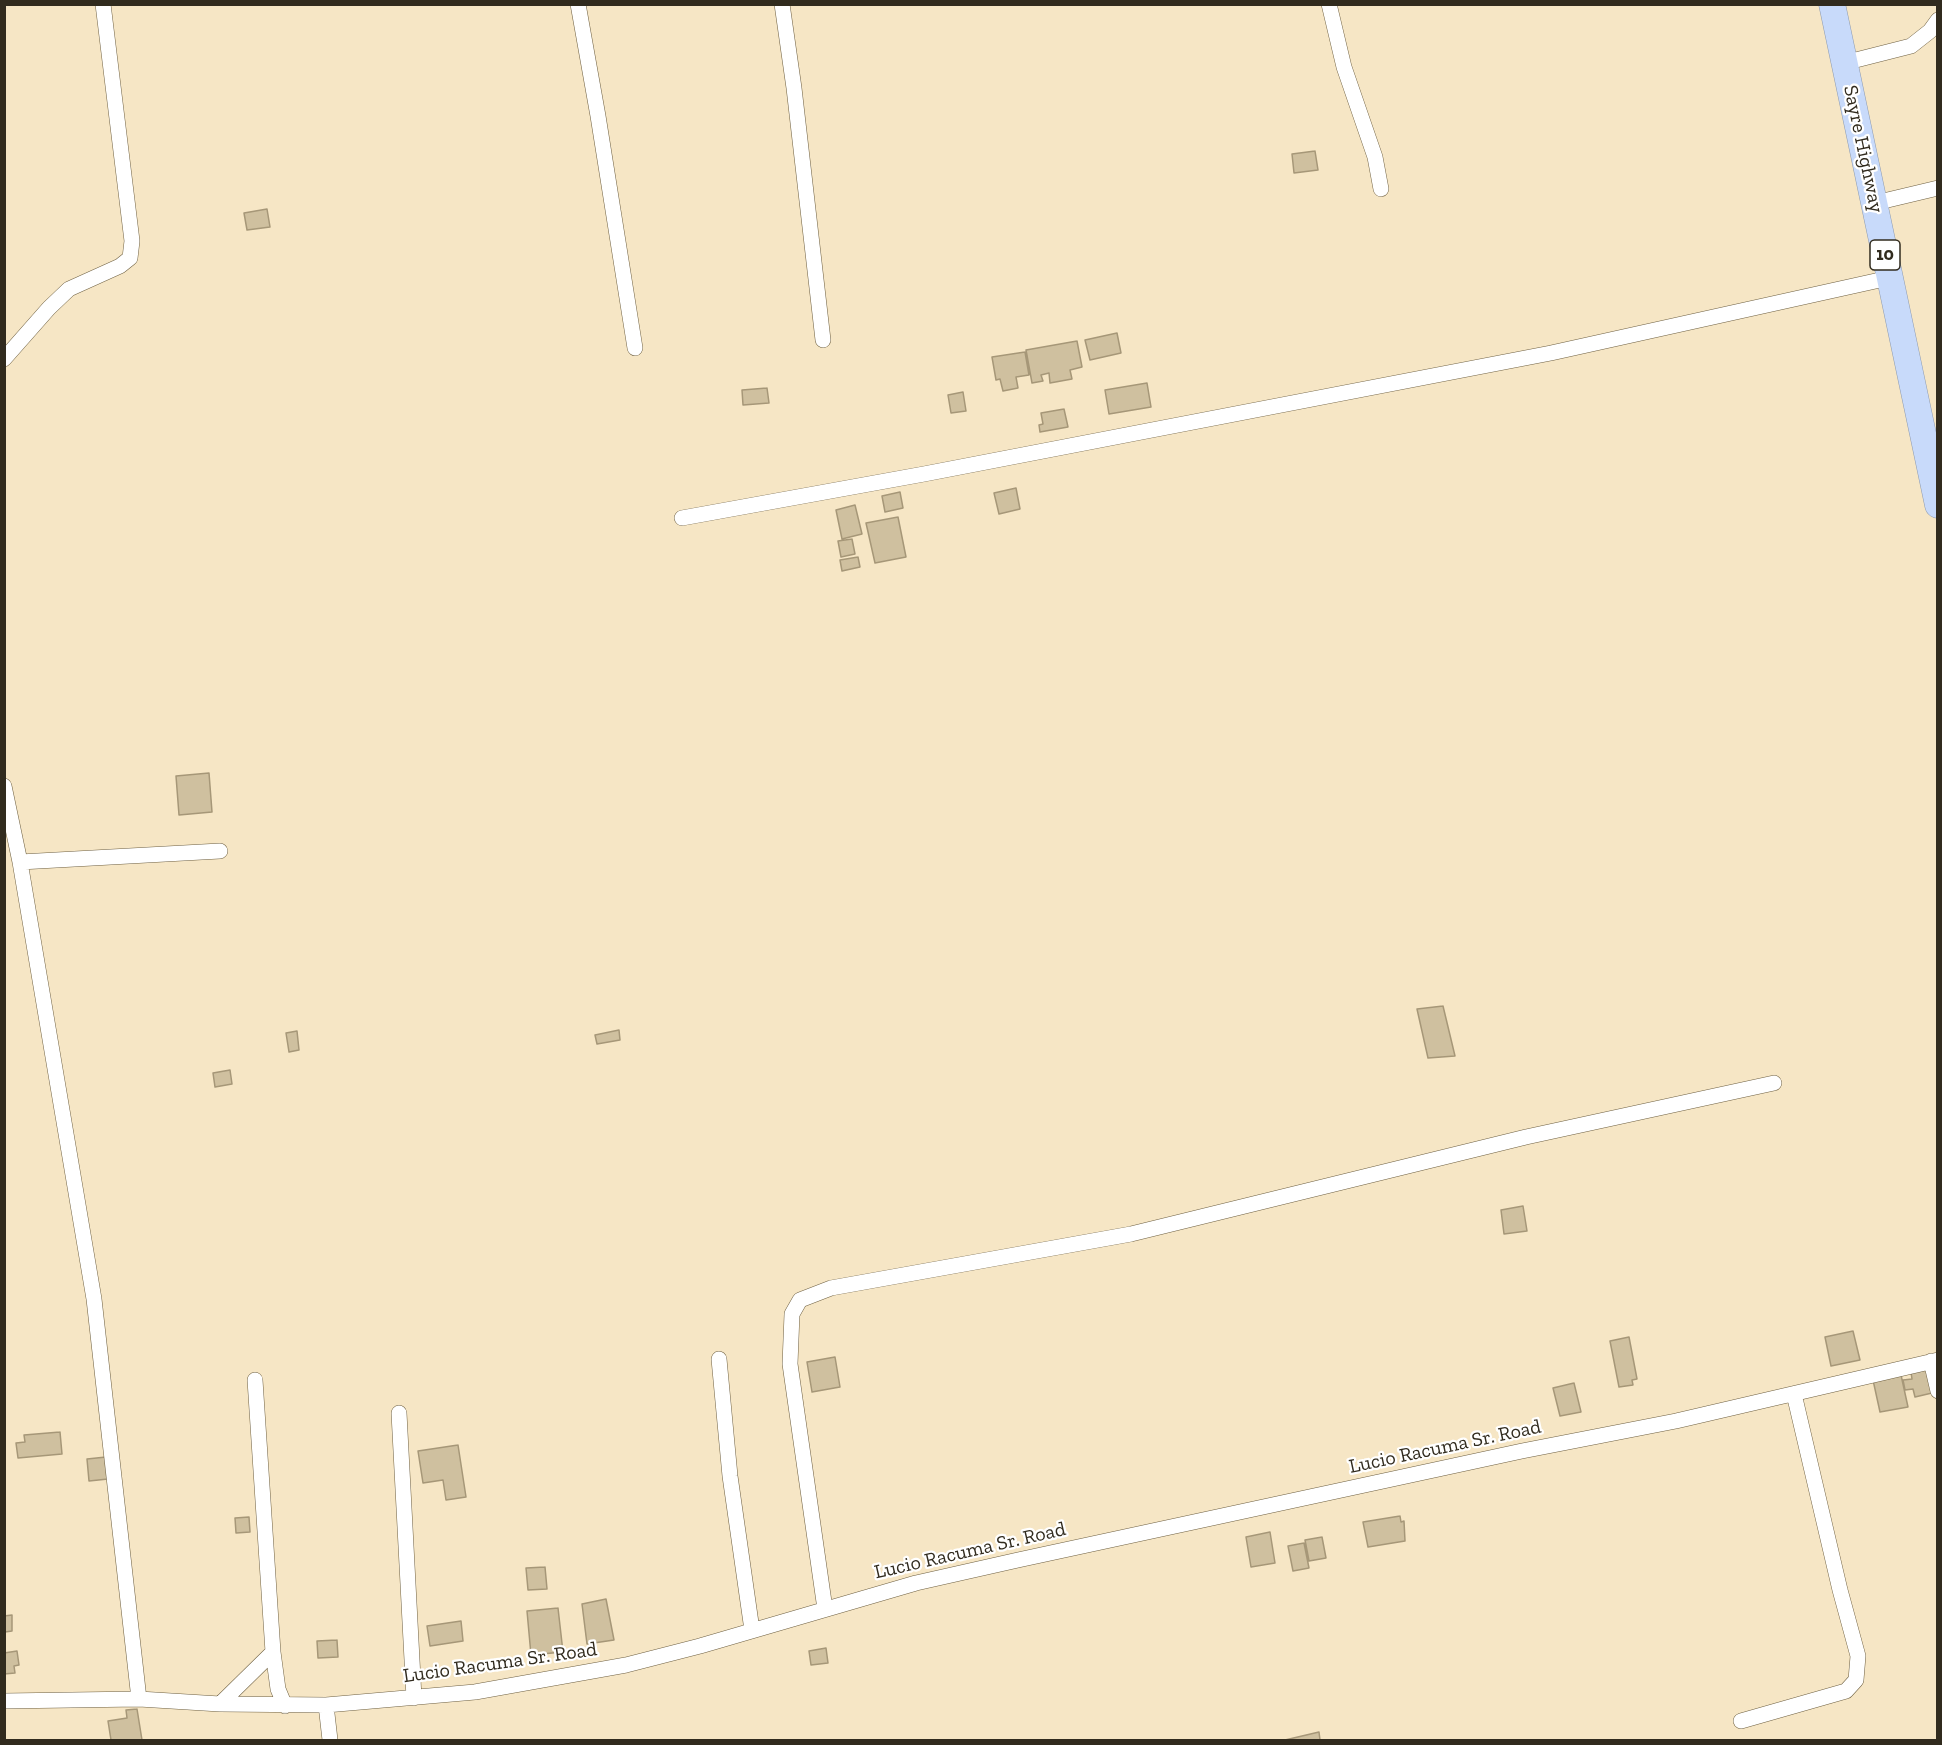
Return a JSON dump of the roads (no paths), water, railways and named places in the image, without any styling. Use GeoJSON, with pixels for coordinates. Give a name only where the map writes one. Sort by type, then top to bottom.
{"type":"FeatureCollection","features":[{"type":"Feature","properties":{"kind":"highway","name":"Sayre Highway"},"geometry":{"type":"LineString","coordinates":[[1832,4],[1938,505]]}},
{"type":"Feature","properties":{"kind":"street"},"geometry":{"type":"LineString","coordinates":[[4,359],[69,289],[120,266],[130,258],[132,241],[103,4]]}},
{"type":"Feature","properties":{"kind":"street"},"geometry":{"type":"LineString","coordinates":[[578,4],[634,348]]}},
{"type":"Feature","properties":{"kind":"street"},"geometry":{"type":"LineString","coordinates":[[782,4],[823,340]]}},
{"type":"Feature","properties":{"kind":"street"},"geometry":{"type":"LineString","coordinates":[[1329,4],[1344,67],[1375,157],[1381,189]]}},
{"type":"Feature","properties":{"kind":"street"},"geometry":{"type":"LineString","coordinates":[[1844,63],[1911,46],[1930,31],[1938,20]]}},
{"type":"Feature","properties":{"kind":"street"},"geometry":{"type":"LineString","coordinates":[[1875,203],[1938,188]]}},
{"type":"Feature","properties":{"kind":"street"},"geometry":{"type":"LineString","coordinates":[[682,518],[924,474],[1551,353],[1889,278]]}},
{"type":"Feature","properties":{"kind":"street"},"geometry":{"type":"LineString","coordinates":[[4,786],[20,862],[94,1299],[139,1699]]}},
{"type":"Feature","properties":{"kind":"street"},"geometry":{"type":"LineString","coordinates":[[20,862],[220,851]]}},
{"type":"Feature","properties":{"kind":"street"},"geometry":{"type":"LineString","coordinates":[[825,1609],[790,1364],[792,1314],[800,1299],[831,1288],[1131,1234],[1526,1137],[1774,1083]]}},
{"type":"Feature","properties":{"kind":"street"},"geometry":{"type":"LineString","coordinates":[[719,1359],[730,1476],[752,1630]]}},
{"type":"Feature","properties":{"kind":"street"},"geometry":{"type":"LineString","coordinates":[[1934,1360],[1938,1390]]}},
{"type":"Feature","properties":{"kind":"street","name":"Lucio Racuma Sr. Road"},"geometry":{"type":"LineString","coordinates":[[4,1701],[139,1699],[285,1706],[326,1705],[475,1692],[626,1665],[700,1646],[916,1583],[1522,1451],[1677,1421],[1934,1360]]}},
{"type":"Feature","properties":{"kind":"street"},"geometry":{"type":"LineString","coordinates":[[255,1380],[273,1652],[278,1689],[285,1706]]}},
{"type":"Feature","properties":{"kind":"street"},"geometry":{"type":"LineString","coordinates":[[1741,1721],[1846,1691],[1856,1680],[1858,1656],[1840,1590],[1794,1394]]}},
{"type":"Feature","properties":{"kind":"street"},"geometry":{"type":"LineString","coordinates":[[399,1413],[414,1698]]}},
{"type":"Feature","properties":{"kind":"street"},"geometry":{"type":"LineString","coordinates":[[219,1704],[273,1652]]}},
{"type":"Feature","properties":{"kind":"street"},"geometry":{"type":"LineString","coordinates":[[326,1705],[330,1740]]}}]}
